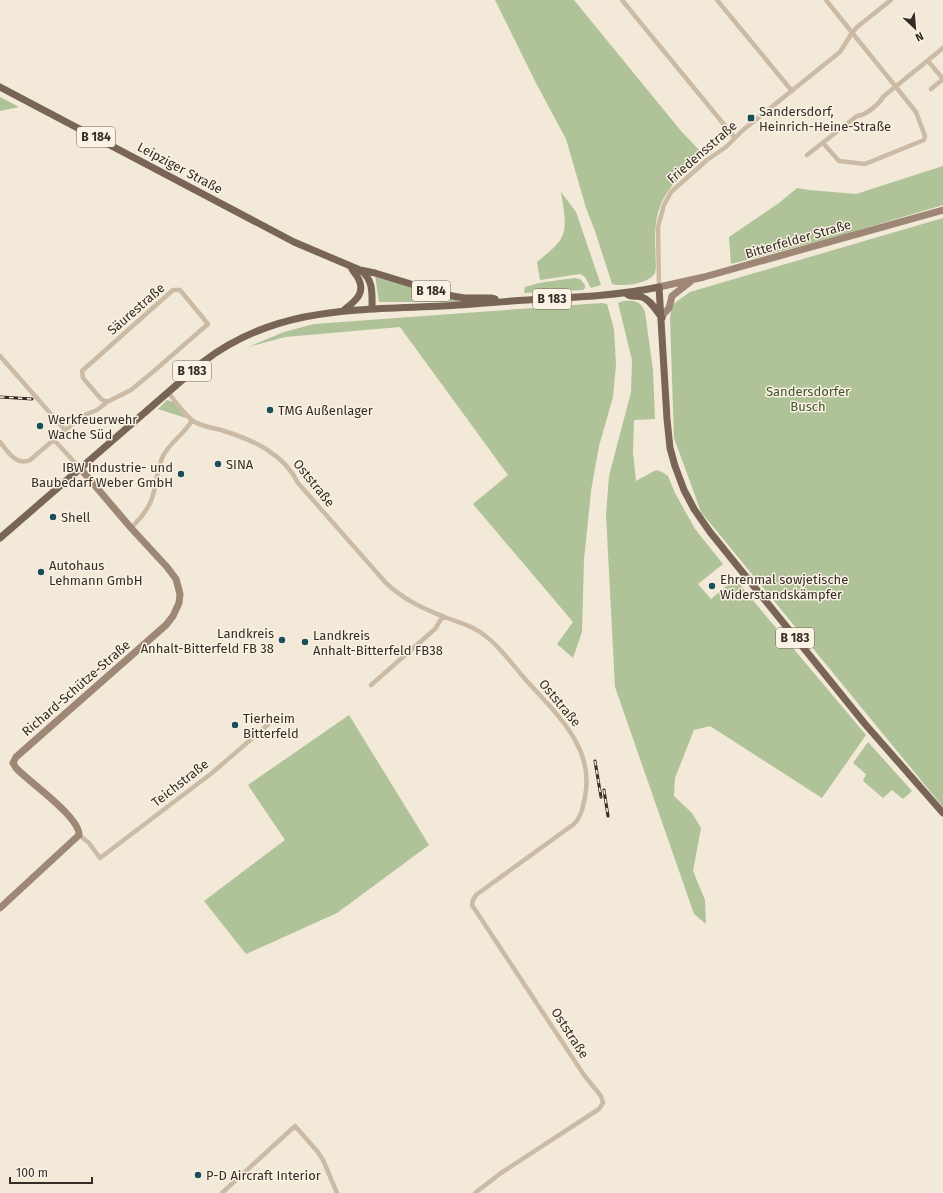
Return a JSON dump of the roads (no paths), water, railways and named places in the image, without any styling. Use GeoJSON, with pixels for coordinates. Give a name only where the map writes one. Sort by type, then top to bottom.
{"type":"FeatureCollection","features":[{"type":"Feature","properties":{"kind":"main road","name":"Leipziger Straße"},"geometry":{"type":"LineString","coordinates":[[0,87],[294,242],[351,267]]}},
{"type":"Feature","properties":{"kind":"main road","name":"B 184"},"geometry":{"type":"LineString","coordinates":[[351,267],[447,295],[468,298],[491,298],[503,302]]}},
{"type":"Feature","properties":{"kind":"main road"},"geometry":{"type":"LineString","coordinates":[[343,311],[357,298],[361,292],[360,282],[351,267]]}},
{"type":"Feature","properties":{"kind":"main road"},"geometry":{"type":"LineString","coordinates":[[360,270],[366,275],[370,282],[372,309]]}},
{"type":"Feature","properties":{"kind":"main road","name":"B 183"},"geometry":{"type":"LineString","coordinates":[[0,538],[211,356],[236,340],[253,332],[280,322],[306,316],[343,311],[601,295],[659,287],[669,437],[676,470],[691,504],[715,537],[865,724],[943,813]]}},
{"type":"Feature","properties":{"kind":"main road","name":"B 183"},"geometry":{"type":"LineString","coordinates":[[622,293],[630,296],[642,297],[647,300],[662,317]]}},
{"type":"Feature","properties":{"kind":"street"},"geometry":{"type":"LineString","coordinates":[[622,0],[736,138]]}},
{"type":"Feature","properties":{"kind":"street"},"geometry":{"type":"LineString","coordinates":[[717,0],[792,91]]}},
{"type":"Feature","properties":{"kind":"street"},"geometry":{"type":"LineString","coordinates":[[823,143],[839,162],[865,164],[924,140],[926,136],[916,112],[826,0]]}},
{"type":"Feature","properties":{"kind":"street","name":"Friedensstraße"},"geometry":{"type":"LineString","coordinates":[[659,287],[658,227],[664,205],[672,192],[679,184],[840,52],[852,33],[891,0]]}},
{"type":"Feature","properties":{"kind":"street"},"geometry":{"type":"LineString","coordinates":[[807,155],[857,116],[862,115],[882,100],[884,96],[943,48]]}},
{"type":"Feature","properties":{"kind":"street"},"geometry":{"type":"LineString","coordinates":[[928,61],[943,79],[931,89]]}},
{"type":"Feature","properties":{"kind":"street","name":"Bitterfelder Straße"},"geometry":{"type":"LineString","coordinates":[[659,287],[692,280],[943,210]]}},
{"type":"Feature","properties":{"kind":"street"},"geometry":{"type":"LineString","coordinates":[[662,317],[668,308],[672,296],[692,280]]}},
{"type":"Feature","properties":{"kind":"street","name":"Säurestraße"},"geometry":{"type":"LineString","coordinates":[[0,442],[16,460],[24,462],[30,460],[82,416],[97,410],[107,402],[131,390],[154,371],[208,324],[180,290],[173,290],[82,371],[83,378],[101,399],[107,402]]}},
{"type":"Feature","properties":{"kind":"street"},"geometry":{"type":"LineString","coordinates":[[0,356],[65,430]]}},
{"type":"Feature","properties":{"kind":"street","name":"Oststraße"},"geometry":{"type":"LineString","coordinates":[[168,392],[192,420],[197,423],[242,437],[260,446],[278,458],[292,472],[298,483],[386,583],[405,598],[443,616],[472,627],[486,636],[504,654],[568,728],[578,743],[585,766],[587,783],[578,820],[476,895],[472,906],[584,1075],[601,1096],[603,1103],[599,1109],[501,1173],[475,1193]]}},
{"type":"Feature","properties":{"kind":"street"},"geometry":{"type":"LineString","coordinates":[[54,440],[131,528],[151,502],[157,476],[165,454],[187,429],[192,420]]}},
{"type":"Feature","properties":{"kind":"street","name":"Richard-Schütze-Straße"},"geometry":{"type":"LineString","coordinates":[[79,835],[78,828],[69,815],[19,772],[14,766],[14,763],[19,754],[166,625],[178,607],[180,594],[172,573],[131,528]]}},
{"type":"Feature","properties":{"kind":"street"},"geometry":{"type":"LineString","coordinates":[[371,685],[435,629],[443,616]]}},
{"type":"Feature","properties":{"kind":"street","name":"Teichstraße"},"geometry":{"type":"LineString","coordinates":[[79,835],[88,843],[100,858],[212,772],[271,722]]}},
{"type":"Feature","properties":{"kind":"street"},"geometry":{"type":"LineString","coordinates":[[0,908],[79,835]]}},
{"type":"Feature","properties":{"kind":"street"},"geometry":{"type":"LineString","coordinates":[[222,1193],[295,1126],[323,1160],[337,1193]]}},
{"type":"Feature","properties":{"kind":"railway"},"geometry":{"type":"LineString","coordinates":[[0,397],[32,399]]}},
{"type":"Feature","properties":{"kind":"railway"},"geometry":{"type":"LineString","coordinates":[[595,761],[601,797]]}},
{"type":"Feature","properties":{"kind":"railway"},"geometry":{"type":"LineString","coordinates":[[604,790],[608,816]]}},
{"type":"Feature","properties":{"kind":"place","name":"Sandersdorf, Heinrich-Heine-Straße"},"geometry":{"type":"Point","coordinates":[751,118]}},
{"type":"Feature","properties":{"kind":"place","name":"TMG Außenlager"},"geometry":{"type":"Point","coordinates":[270,410]}},
{"type":"Feature","properties":{"kind":"place","name":"Werkfeuerwehr Wache Süd"},"geometry":{"type":"Point","coordinates":[40,426]}},
{"type":"Feature","properties":{"kind":"place","name":"SINA"},"geometry":{"type":"Point","coordinates":[218,464]}},
{"type":"Feature","properties":{"kind":"place","name":"IBW Industrie- und Baubedarf Weber GmbH"},"geometry":{"type":"Point","coordinates":[181,474]}},
{"type":"Feature","properties":{"kind":"place","name":"Shell"},"geometry":{"type":"Point","coordinates":[53,517]}},
{"type":"Feature","properties":{"kind":"place","name":"Autohaus Lehmann GmbH"},"geometry":{"type":"Point","coordinates":[41,572]}},
{"type":"Feature","properties":{"kind":"place","name":"Ehrenmal sowjetische Widerstandskämpfer"},"geometry":{"type":"Point","coordinates":[712,586]}},
{"type":"Feature","properties":{"kind":"place","name":"Landkreis Anhalt-Bitterfeld FB 38"},"geometry":{"type":"Point","coordinates":[282,640]}},
{"type":"Feature","properties":{"kind":"place","name":"Landkreis Anhalt-Bitterfeld FB38"},"geometry":{"type":"Point","coordinates":[305,642]}},
{"type":"Feature","properties":{"kind":"place","name":"Tierheim Bitterfeld"},"geometry":{"type":"Point","coordinates":[235,725]}},
{"type":"Feature","properties":{"kind":"place","name":"P-D Aircraft Interior"},"geometry":{"type":"Point","coordinates":[198,1175]}},
{"type":"Feature","properties":{"kind":"park label","name":"Sandersdorfer Busch"},"geometry":{"type":"Point","coordinates":[808,398]}}]}
